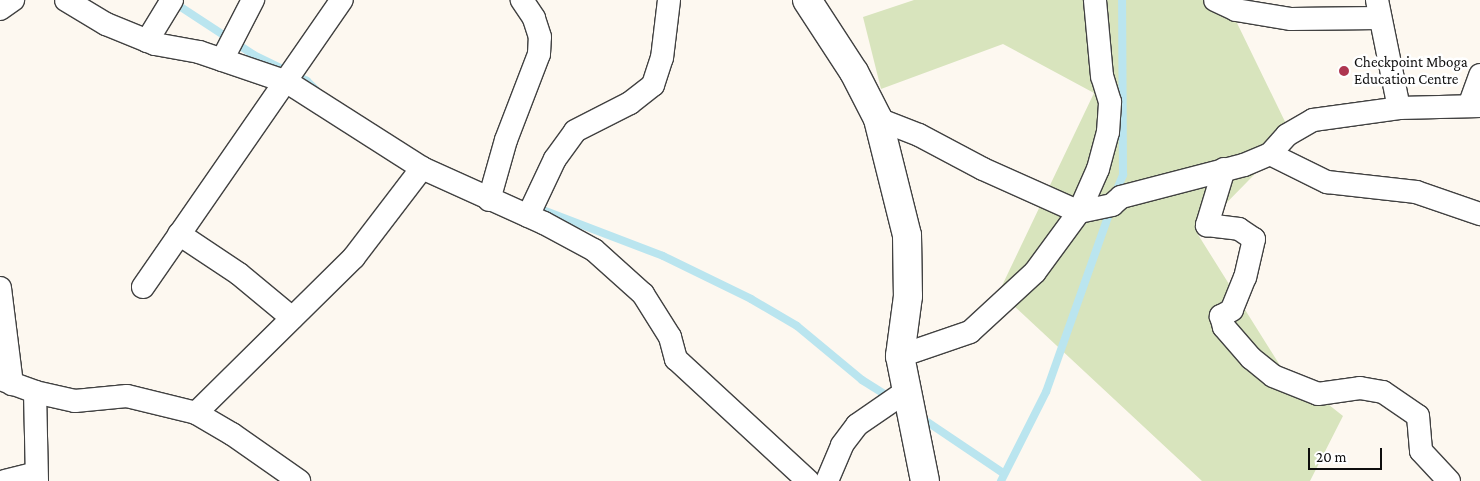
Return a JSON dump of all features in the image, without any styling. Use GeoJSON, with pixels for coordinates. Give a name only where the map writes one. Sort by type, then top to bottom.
{"type":"FeatureCollection","features":[{"type":"Feature","properties":{"kind":"street"},"geometry":{"type":"LineString","coordinates":[[0,9],[13,0]]}},
{"type":"Feature","properties":{"kind":"street"},"geometry":{"type":"LineString","coordinates":[[66,0],[106,24],[147,41],[222,60],[287,82],[422,168],[489,200],[528,216],[594,250],[642,294],[670,337],[676,359],[808,481]]}},
{"type":"Feature","properties":{"kind":"street"},"geometry":{"type":"LineString","coordinates":[[147,41],[172,0]]}},
{"type":"Feature","properties":{"kind":"street"},"geometry":{"type":"LineString","coordinates":[[222,60],[253,0]]}},
{"type":"Feature","properties":{"kind":"street"},"geometry":{"type":"LineString","coordinates":[[143,287],[287,82],[342,0]]}},
{"type":"Feature","properties":{"kind":"street"},"geometry":{"type":"LineString","coordinates":[[489,200],[506,140],[539,54],[540,37],[534,18],[522,0]]}},
{"type":"Feature","properties":{"kind":"street"},"geometry":{"type":"LineString","coordinates":[[528,216],[555,159],[575,131],[630,103],[652,84],[662,58],[669,0]]}},
{"type":"Feature","properties":{"kind":"street"},"geometry":{"type":"LineString","coordinates":[[807,0],[854,72],[878,119],[907,235],[908,296],[900,356],[905,392],[925,481]]}},
{"type":"Feature","properties":{"kind":"street"},"geometry":{"type":"LineString","coordinates":[[900,356],[970,332],[1035,272],[1079,212],[1098,169],[1108,132],[1110,102],[1102,76],[1095,0]]}},
{"type":"Feature","properties":{"kind":"street"},"geometry":{"type":"LineString","coordinates":[[1214,0],[1236,10],[1291,19],[1378,9],[1399,108]]}},
{"type":"Feature","properties":{"kind":"street"},"geometry":{"type":"LineString","coordinates":[[878,119],[919,135],[983,169],[1079,212],[1112,205],[1120,197],[1244,165],[1270,154],[1288,135],[1312,120],[1399,108],[1475,106],[1480,75]]}},
{"type":"Feature","properties":{"kind":"street"},"geometry":{"type":"LineString","coordinates":[[1270,154],[1327,182],[1416,192],[1480,214]]}},
{"type":"Feature","properties":{"kind":"street"},"geometry":{"type":"LineString","coordinates":[[196,413],[376,232],[422,168]]}},
{"type":"Feature","properties":{"kind":"street"},"geometry":{"type":"LineString","coordinates":[[1224,169],[1207,225],[1239,229],[1254,239],[1245,277],[1232,310],[1221,316],[1224,328],[1250,358],[1273,376],[1318,394],[1360,388],[1383,392],[1418,416],[1421,451],[1449,481]]}},
{"type":"Feature","properties":{"kind":"street"},"geometry":{"type":"LineString","coordinates":[[179,234],[239,274],[292,318]]}},
{"type":"Feature","properties":{"kind":"street"},"geometry":{"type":"LineString","coordinates":[[0,288],[6,381],[35,392],[75,400],[127,396],[196,413],[232,434],[299,481]]}},
{"type":"Feature","properties":{"kind":"street"},"geometry":{"type":"LineString","coordinates":[[5,481],[37,477],[35,392]]}},
{"type":"Feature","properties":{"kind":"street"},"geometry":{"type":"LineString","coordinates":[[827,481],[842,445],[857,425],[905,392]]}},
{"type":"Feature","properties":{"kind":"green space"},"geometry":{"type":"Polygon","coordinates":[[[914,0],[1237,0],[1237,23],[1292,136],[1197,233],[1281,367],[1343,416],[1310,481],[1202,481],[999,292],[1094,93],[1003,44],[881,89],[863,17],[914,0]]]}},
{"type":"Feature","properties":{"kind":"waterway"},"geometry":{"type":"LineString","coordinates":[[1115,194],[1123,175],[1122,0]]}},
{"type":"Feature","properties":{"kind":"waterway"},"geometry":{"type":"LineString","coordinates":[[173,2],[254,55],[307,81],[316,90]]}},
{"type":"Feature","properties":{"kind":"waterway"},"geometry":{"type":"LineString","coordinates":[[535,207],[663,256],[751,299],[797,326],[862,380],[892,399]]}},
{"type":"Feature","properties":{"kind":"waterway"},"geometry":{"type":"LineString","coordinates":[[1001,481],[1046,392],[1111,208]]}},
{"type":"Feature","properties":{"kind":"waterway"},"geometry":{"type":"LineString","coordinates":[[920,417],[1003,473]]}},
{"type":"Feature","properties":{"kind":"place","name":"Checkpoint Mboga Education Centre"},"geometry":{"type":"Point","coordinates":[1344,71]}}]}
